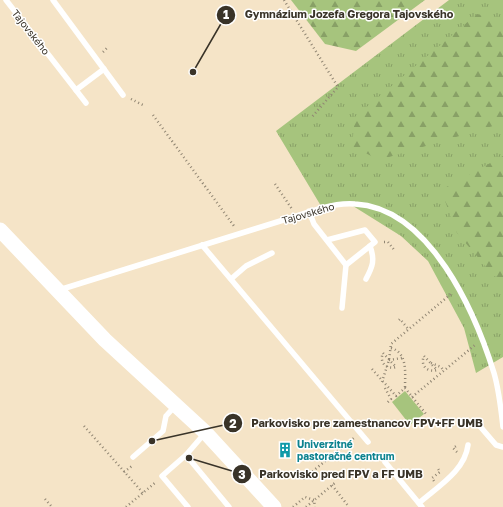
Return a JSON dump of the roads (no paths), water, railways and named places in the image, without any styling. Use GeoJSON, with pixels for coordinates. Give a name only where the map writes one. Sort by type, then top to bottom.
{"type":"FeatureCollection","features":[{"type":"Feature","properties":{"kind":"main road"},"geometry":{"type":"LineString","coordinates":[[0,230],[105,340],[206,432],[274,507]]}},
{"type":"Feature","properties":{"kind":"lane","name":"Tajovského"},"geometry":{"type":"LineString","coordinates":[[6,0],[86,103]]}},
{"type":"Feature","properties":{"kind":"lane"},"geometry":{"type":"LineString","coordinates":[[53,0],[123,95]]}},
{"type":"Feature","properties":{"kind":"lane"},"geometry":{"type":"LineString","coordinates":[[76,90],[104,69]]}},
{"type":"Feature","properties":{"kind":"lane","name":"Tajovského"},"geometry":{"type":"LineString","coordinates":[[57,291],[309,211],[341,204],[356,204],[374,207],[398,219],[419,234],[468,304],[494,374],[503,427]]}},
{"type":"Feature","properties":{"kind":"lane"},"geometry":{"type":"LineString","coordinates":[[309,211],[314,224],[346,264],[342,308]]}},
{"type":"Feature","properties":{"kind":"lane"},"geometry":{"type":"LineString","coordinates":[[327,240],[365,230],[375,242],[346,264]]}},
{"type":"Feature","properties":{"kind":"lane"},"geometry":{"type":"LineString","coordinates":[[202,245],[368,442]]}},
{"type":"Feature","properties":{"kind":"lane"},"geometry":{"type":"LineString","coordinates":[[366,279],[374,264],[374,255],[370,246]]}},
{"type":"Feature","properties":{"kind":"lane"},"geometry":{"type":"LineString","coordinates":[[231,279],[246,266],[272,253]]}},
{"type":"Feature","properties":{"kind":"lane"},"geometry":{"type":"LineString","coordinates":[[133,457],[163,431],[166,416],[176,406]]}},
{"type":"Feature","properties":{"kind":"lane"},"geometry":{"type":"LineString","coordinates":[[478,424],[496,445],[503,447]]}},
{"type":"Feature","properties":{"kind":"lane"},"geometry":{"type":"LineString","coordinates":[[188,507],[162,476],[186,455],[206,432]]}},
{"type":"Feature","properties":{"kind":"lane"},"geometry":{"type":"LineString","coordinates":[[385,462],[421,505],[460,467],[467,456],[468,445]]}},
{"type":"Feature","properties":{"kind":"lane"},"geometry":{"type":"LineString","coordinates":[[186,455],[229,507]]}},
{"type":"Feature","properties":{"kind":"place","name":"Gymnázium Jozefa Gregora Tajovského"},"geometry":{"type":"Point","coordinates":[193,72]}},
{"type":"Feature","properties":{"kind":"place","name":"Parkovisko pre zamestnancov FPV+FF UMB"},"geometry":{"type":"Point","coordinates":[152,441]}},
{"type":"Feature","properties":{"kind":"place","name":"Univerzitné pastoračné centrum"},"geometry":{"type":"Point","coordinates":[285,450]}},
{"type":"Feature","properties":{"kind":"place","name":"Parkovisko pred FPV a FF UMB"},"geometry":{"type":"Point","coordinates":[189,458]}}]}
